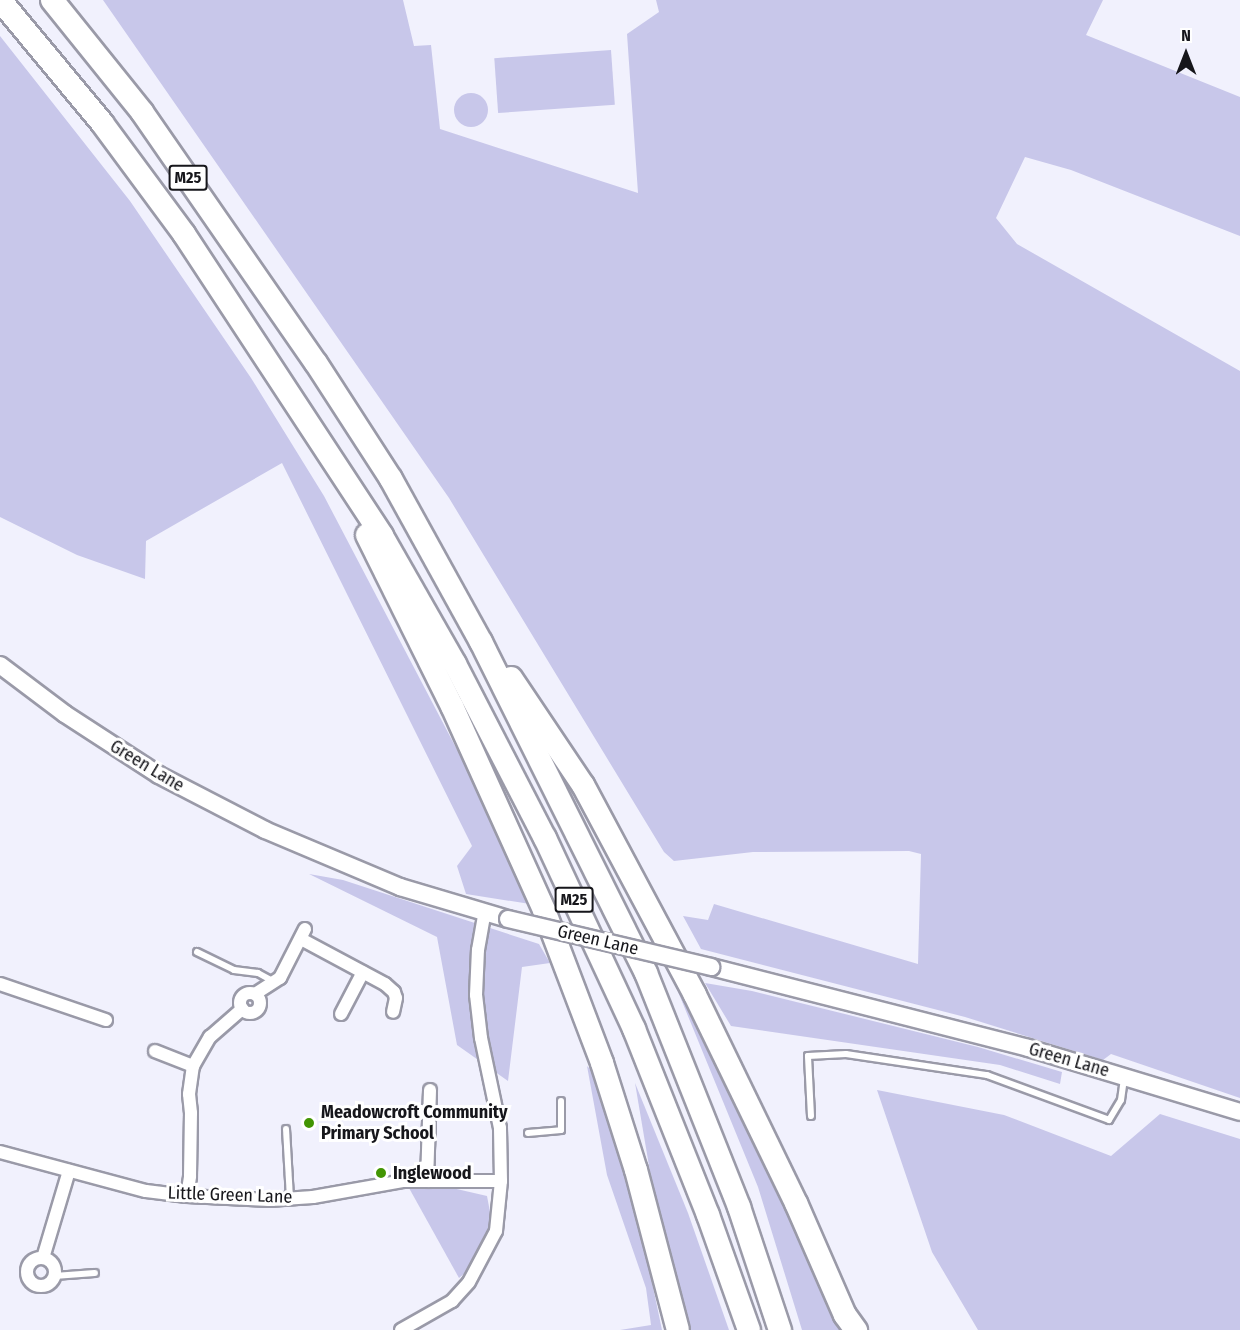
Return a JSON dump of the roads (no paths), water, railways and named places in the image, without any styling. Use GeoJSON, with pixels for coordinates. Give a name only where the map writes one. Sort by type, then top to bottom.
{"type":"FeatureCollection","features":[{"type":"Feature","properties":{"kind":"highway","name":"M25"},"geometry":{"type":"LineString","coordinates":[[0,0],[102,123],[184,234],[382,536],[455,664],[545,838],[634,1029],[708,1215],[749,1330]]}},
{"type":"Feature","properties":{"kind":"highway","name":"M25"},"geometry":{"type":"LineString","coordinates":[[52,0],[142,112],[392,479],[481,642],[646,973],[739,1207],[780,1330]]}},
{"type":"Feature","properties":{"kind":"highway","name":"M25"},"geometry":{"type":"LineString","coordinates":[[353,490],[370,544],[452,706],[544,910],[602,1063],[636,1170],[678,1330]]}},
{"type":"Feature","properties":{"kind":"highway","name":"M25"},"geometry":{"type":"LineString","coordinates":[[481,642],[519,688],[583,785],[720,1042],[831,1280],[845,1315],[856,1330]]}},
{"type":"Feature","properties":{"kind":"highway","name":"M25"},"geometry":{"type":"LineString","coordinates":[[662,1269],[669,1330]]}},
{"type":"Feature","properties":{"kind":"highway","name":"M25"},"geometry":{"type":"LineString","coordinates":[[831,1280],[846,1304],[870,1330]]}},
{"type":"Feature","properties":{"kind":"street","name":"Green Lane"},"geometry":{"type":"LineString","coordinates":[[0,665],[161,782],[265,830],[400,887],[508,919],[711,967],[1028,1048],[1240,1112]]}},
{"type":"Feature","properties":{"kind":"street"},"geometry":{"type":"LineString","coordinates":[[401,1330],[452,1301],[469,1282],[496,1231],[501,1180],[500,1128],[477,1015],[478,950],[485,912]]}},
{"type":"Feature","properties":{"kind":"street"},"geometry":{"type":"LineString","coordinates":[[187,1196],[190,1176],[189,1094],[193,1066],[210,1037],[242,1009],[240,1000],[243,996],[255,994],[275,983],[303,934],[394,992],[396,1005],[393,1012]]}},
{"type":"Feature","properties":{"kind":"street"},"geometry":{"type":"LineString","coordinates":[[341,1014],[363,972]]}},
{"type":"Feature","properties":{"kind":"street"},"geometry":{"type":"LineString","coordinates":[[0,984],[106,1020]]}},
{"type":"Feature","properties":{"kind":"street"},"geometry":{"type":"LineString","coordinates":[[156,1051],[193,1066]]}},
{"type":"Feature","properties":{"kind":"street"},"geometry":{"type":"LineString","coordinates":[[427,1180],[423,1117],[430,1090]]}},
{"type":"Feature","properties":{"kind":"street","name":"Little Green Lane"},"geometry":{"type":"LineString","coordinates":[[0,1152],[146,1191],[187,1196],[269,1200],[403,1181],[501,1180]]}},
{"type":"Feature","properties":{"kind":"street"},"geometry":{"type":"LineString","coordinates":[[43,1258],[69,1171]]}},
{"type":"Feature","properties":{"kind":"street"},"geometry":{"type":"LineString","coordinates":[[43,1258],[54,1268],[54,1276],[45,1285],[38,1285],[30,1281],[27,1269],[30,1262],[43,1258]]}},
{"type":"Feature","properties":{"kind":"lane"},"geometry":{"type":"LineString","coordinates":[[197,952],[234,970],[258,974],[275,983]]}},
{"type":"Feature","properties":{"kind":"lane"},"geometry":{"type":"LineString","coordinates":[[811,1116],[808,1056],[846,1054],[987,1076],[1109,1120],[1121,1100],[1125,1076]]}},
{"type":"Feature","properties":{"kind":"lane"},"geometry":{"type":"LineString","coordinates":[[528,1133],[561,1130],[561,1101]]}},
{"type":"Feature","properties":{"kind":"lane"},"geometry":{"type":"LineString","coordinates":[[286,1129],[290,1198]]}},
{"type":"Feature","properties":{"kind":"lane"},"geometry":{"type":"LineString","coordinates":[[54,1276],[95,1273]]}},
{"type":"Feature","properties":{"kind":"place","name":"Meadowcroft Community Primary School"},"geometry":{"type":"Point","coordinates":[309,1123]}},
{"type":"Feature","properties":{"kind":"place","name":"Inglewood"},"geometry":{"type":"Point","coordinates":[381,1173]}}]}
